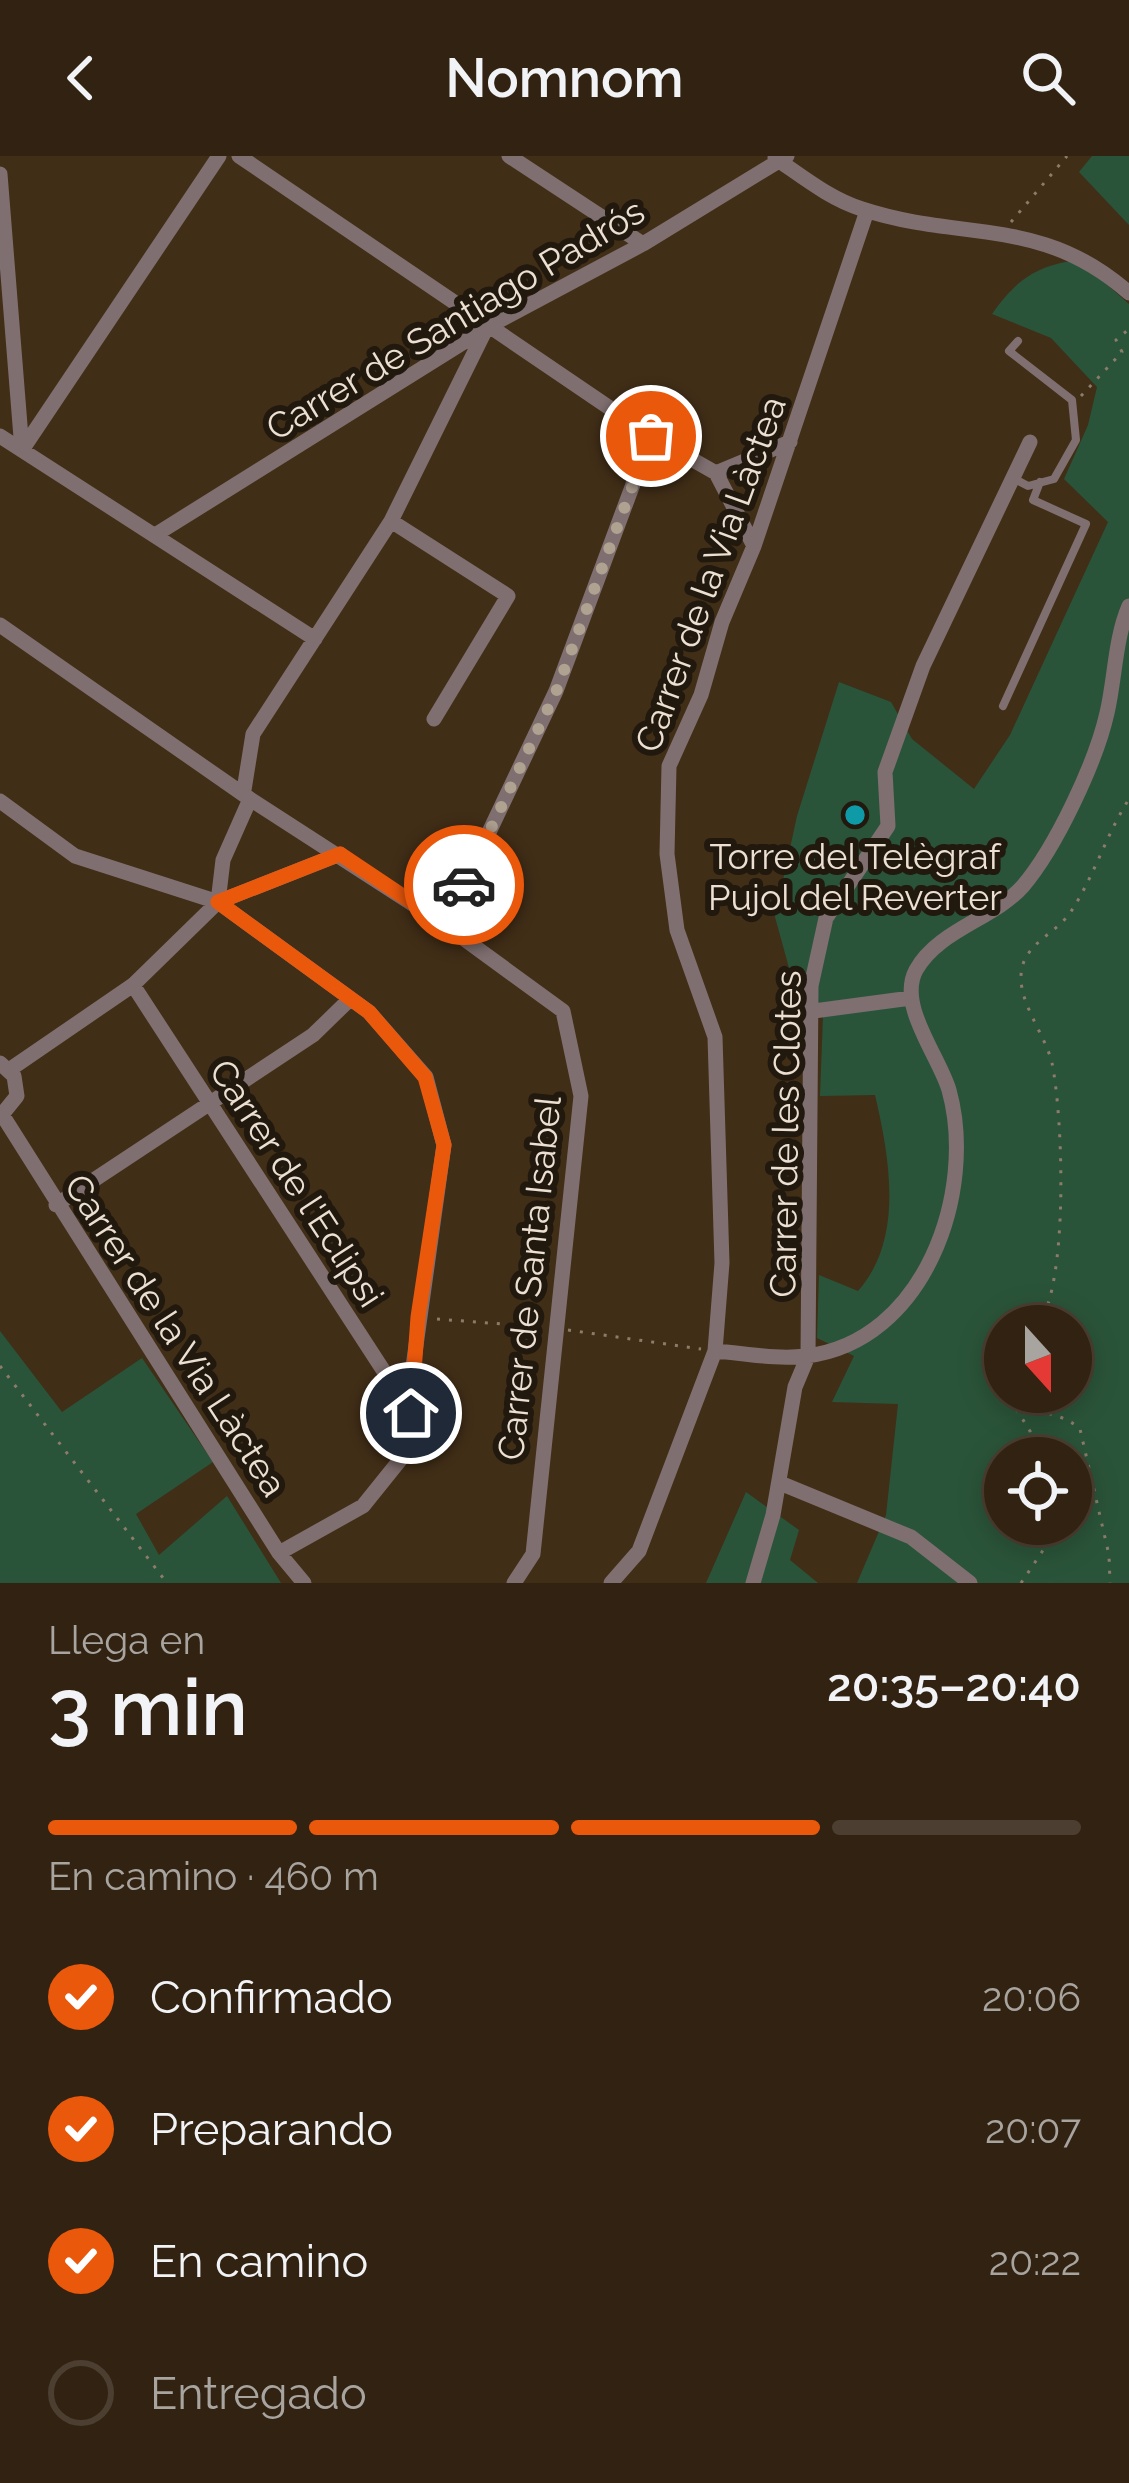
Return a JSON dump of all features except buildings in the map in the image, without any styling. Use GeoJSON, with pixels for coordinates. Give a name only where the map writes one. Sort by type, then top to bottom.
{"type":"FeatureCollection","features":[{"type":"Feature","properties":{"kind":"street"},"geometry":{"type":"LineString","coordinates":[[22,450],[219,156]]}},
{"type":"Feature","properties":{"kind":"street"},"geometry":{"type":"LineString","coordinates":[[239,156],[651,436],[716,473],[754,546]]}},
{"type":"Feature","properties":{"kind":"street"},"geometry":{"type":"LineString","coordinates":[[508,156],[643,244]]}},
{"type":"Feature","properties":{"kind":"street"},"geometry":{"type":"LineString","coordinates":[[780,158],[838,201],[867,211],[1035,238],[1095,263],[1129,293]]}},
{"type":"Feature","properties":{"kind":"street","name":"Carrer de Santiago Padrós"},"geometry":{"type":"LineString","coordinates":[[155,535],[490,327],[643,244],[780,158]]}},
{"type":"Feature","properties":{"kind":"street"},"geometry":{"type":"LineString","coordinates":[[0,174],[22,450]]}},
{"type":"Feature","properties":{"kind":"street","name":"Carrer de la Via Làctea"},"geometry":{"type":"LineString","coordinates":[[611,1583],[639,1551],[715,1351],[722,1263],[716,1037],[677,930],[667,854],[669,766],[701,695],[722,622],[754,546],[867,211]]}},
{"type":"Feature","properties":{"kind":"street"},"geometry":{"type":"LineString","coordinates":[[218,902],[224,860],[247,794],[253,734],[391,521],[490,327]]}},
{"type":"Feature","properties":{"kind":"street"},"geometry":{"type":"LineString","coordinates":[[0,436],[315,639]]}},
{"type":"Feature","properties":{"kind":"street"},"geometry":{"type":"LineString","coordinates":[[446,925],[556,692],[651,436]]}},
{"type":"Feature","properties":{"kind":"street"},"geometry":{"type":"LineString","coordinates":[[716,473],[790,442]]}},
{"type":"Feature","properties":{"kind":"street","name":"Carrer de les Clotes"},"geometry":{"type":"LineString","coordinates":[[753,1583],[780,1483],[795,1387],[808,1356],[812,986],[826,918],[889,826],[885,772],[923,666],[1030,442]]}},
{"type":"Feature","properties":{"kind":"street"},"geometry":{"type":"LineString","coordinates":[[391,521],[508,596],[434,719]]}},
{"type":"Feature","properties":{"kind":"street"},"geometry":{"type":"LineString","coordinates":[[715,1351],[808,1356],[870,1333],[923,1277],[942,1236],[958,1177],[949,1092],[911,998],[914,972],[934,947],[1022,886],[1073,801],[1106,718],[1129,606]]}},
{"type":"Feature","properties":{"kind":"street","name":"Carrer de Santa Isabel"},"geometry":{"type":"LineString","coordinates":[[0,625],[446,925],[563,1011],[581,1096],[532,1554],[514,1583]]}},
{"type":"Feature","properties":{"kind":"street"},"geometry":{"type":"LineString","coordinates":[[0,801],[75,856],[218,902],[369,1012],[425,1077],[444,1145],[418,1317],[411,1413],[400,1460],[386,1484],[363,1506],[279,1553]]}},
{"type":"Feature","properties":{"kind":"street"},"geometry":{"type":"LineString","coordinates":[[1,1116],[17,1096],[4,1066],[133,985],[218,902],[340,854]]}},
{"type":"Feature","properties":{"kind":"street","name":"Carrer de l'Eclipsi"},"geometry":{"type":"LineString","coordinates":[[133,985],[411,1413]]}},
{"type":"Feature","properties":{"kind":"street"},"geometry":{"type":"LineString","coordinates":[[814,1011],[911,998]]}},
{"type":"Feature","properties":{"kind":"street"},"geometry":{"type":"LineString","coordinates":[[56,1205],[313,1035],[349,1000]]}},
{"type":"Feature","properties":{"kind":"street","name":"Carrer de la Via Làctea"},"geometry":{"type":"LineString","coordinates":[[1,1116],[194,1411],[279,1553],[304,1583]]}},
{"type":"Feature","properties":{"kind":"street"},"geometry":{"type":"LineString","coordinates":[[780,1483],[911,1537],[970,1583]]}},
{"type":"Feature","properties":{"kind":"lane"},"geometry":{"type":"LineString","coordinates":[[1010,476],[1028,486],[1054,478],[1076,440],[1072,400],[1009,351],[1018,340]]}},
{"type":"Feature","properties":{"kind":"lane"},"geometry":{"type":"LineString","coordinates":[[1003,706],[1085,524],[1033,500],[1040,482]]}},
{"type":"Feature","properties":{"kind":"path"},"geometry":{"type":"LineString","coordinates":[[1002,233],[1067,156]]}},
{"type":"Feature","properties":{"kind":"path"},"geometry":{"type":"LineString","coordinates":[[1072,400],[1090,392],[1092,382],[1122,352],[1116,340],[1129,328]]}},
{"type":"Feature","properties":{"kind":"path"},"geometry":{"type":"LineString","coordinates":[[1045,1305],[1053,1279],[1060,1166],[1052,1064],[1021,984],[1022,967],[1040,940],[1068,916],[1129,799]]}},
{"type":"Feature","properties":{"kind":"path"},"geometry":{"type":"LineString","coordinates":[[0,1366],[167,1583]]}},
{"type":"Feature","properties":{"kind":"path"},"geometry":{"type":"LineString","coordinates":[[1049,1413],[1068,1418],[1080,1429],[1109,1555],[1110,1583]]}},
{"type":"Feature","properties":{"kind":"path"},"geometry":{"type":"LineString","coordinates":[[1022,1583],[1047,1545]]}},
{"type":"Feature","properties":{"kind":"green space"},"geometry":{"type":"Polygon","coordinates":[[[1092,156],[1129,156],[1129,225],[1079,172],[1092,156]]]}},
{"type":"Feature","properties":{"kind":"green space"},"geometry":{"type":"Polygon","coordinates":[[[1079,260],[1129,304],[1129,1583],[857,1583],[886,1515],[898,1404],[832,1402],[854,1356],[817,1338],[819,1275],[858,1291],[873,1270],[888,1223],[885,1145],[875,1095],[820,1096],[823,1016],[794,986],[775,917],[797,816],[839,682],[891,702],[912,739],[974,789],[1010,735],[1108,522],[1064,479],[1088,425],[1097,387],[1051,338],[992,314],[1010,292],[1040,270],[1079,260]]]}},
{"type":"Feature","properties":{"kind":"green space"},"geometry":{"type":"Polygon","coordinates":[[[0,1331],[62,1412],[142,1358],[213,1462],[136,1514],[159,1555],[227,1496],[281,1583],[0,1583],[0,1331]]]}},
{"type":"Feature","properties":{"kind":"green space"},"geometry":{"type":"Polygon","coordinates":[[[746,1492],[799,1530],[790,1560],[818,1583],[706,1583],[746,1492]]]}},
{"type":"Feature","properties":{"kind":"way so far"},"geometry":{"type":"LineString","coordinates":[[464,885],[556,692],[651,436]]}},
{"type":"Feature","properties":{"kind":"place","name":"Torre del Telègraf Pujol del Reverter"},"geometry":{"type":"Point","coordinates":[855,815]}},
{"type":"Feature","properties":{"kind":"route"},"geometry":{"type":"LineString","coordinates":[[411,1413],[418,1317],[444,1145],[425,1077],[369,1012],[218,902],[340,854],[446,925],[464,885]]}}]}
